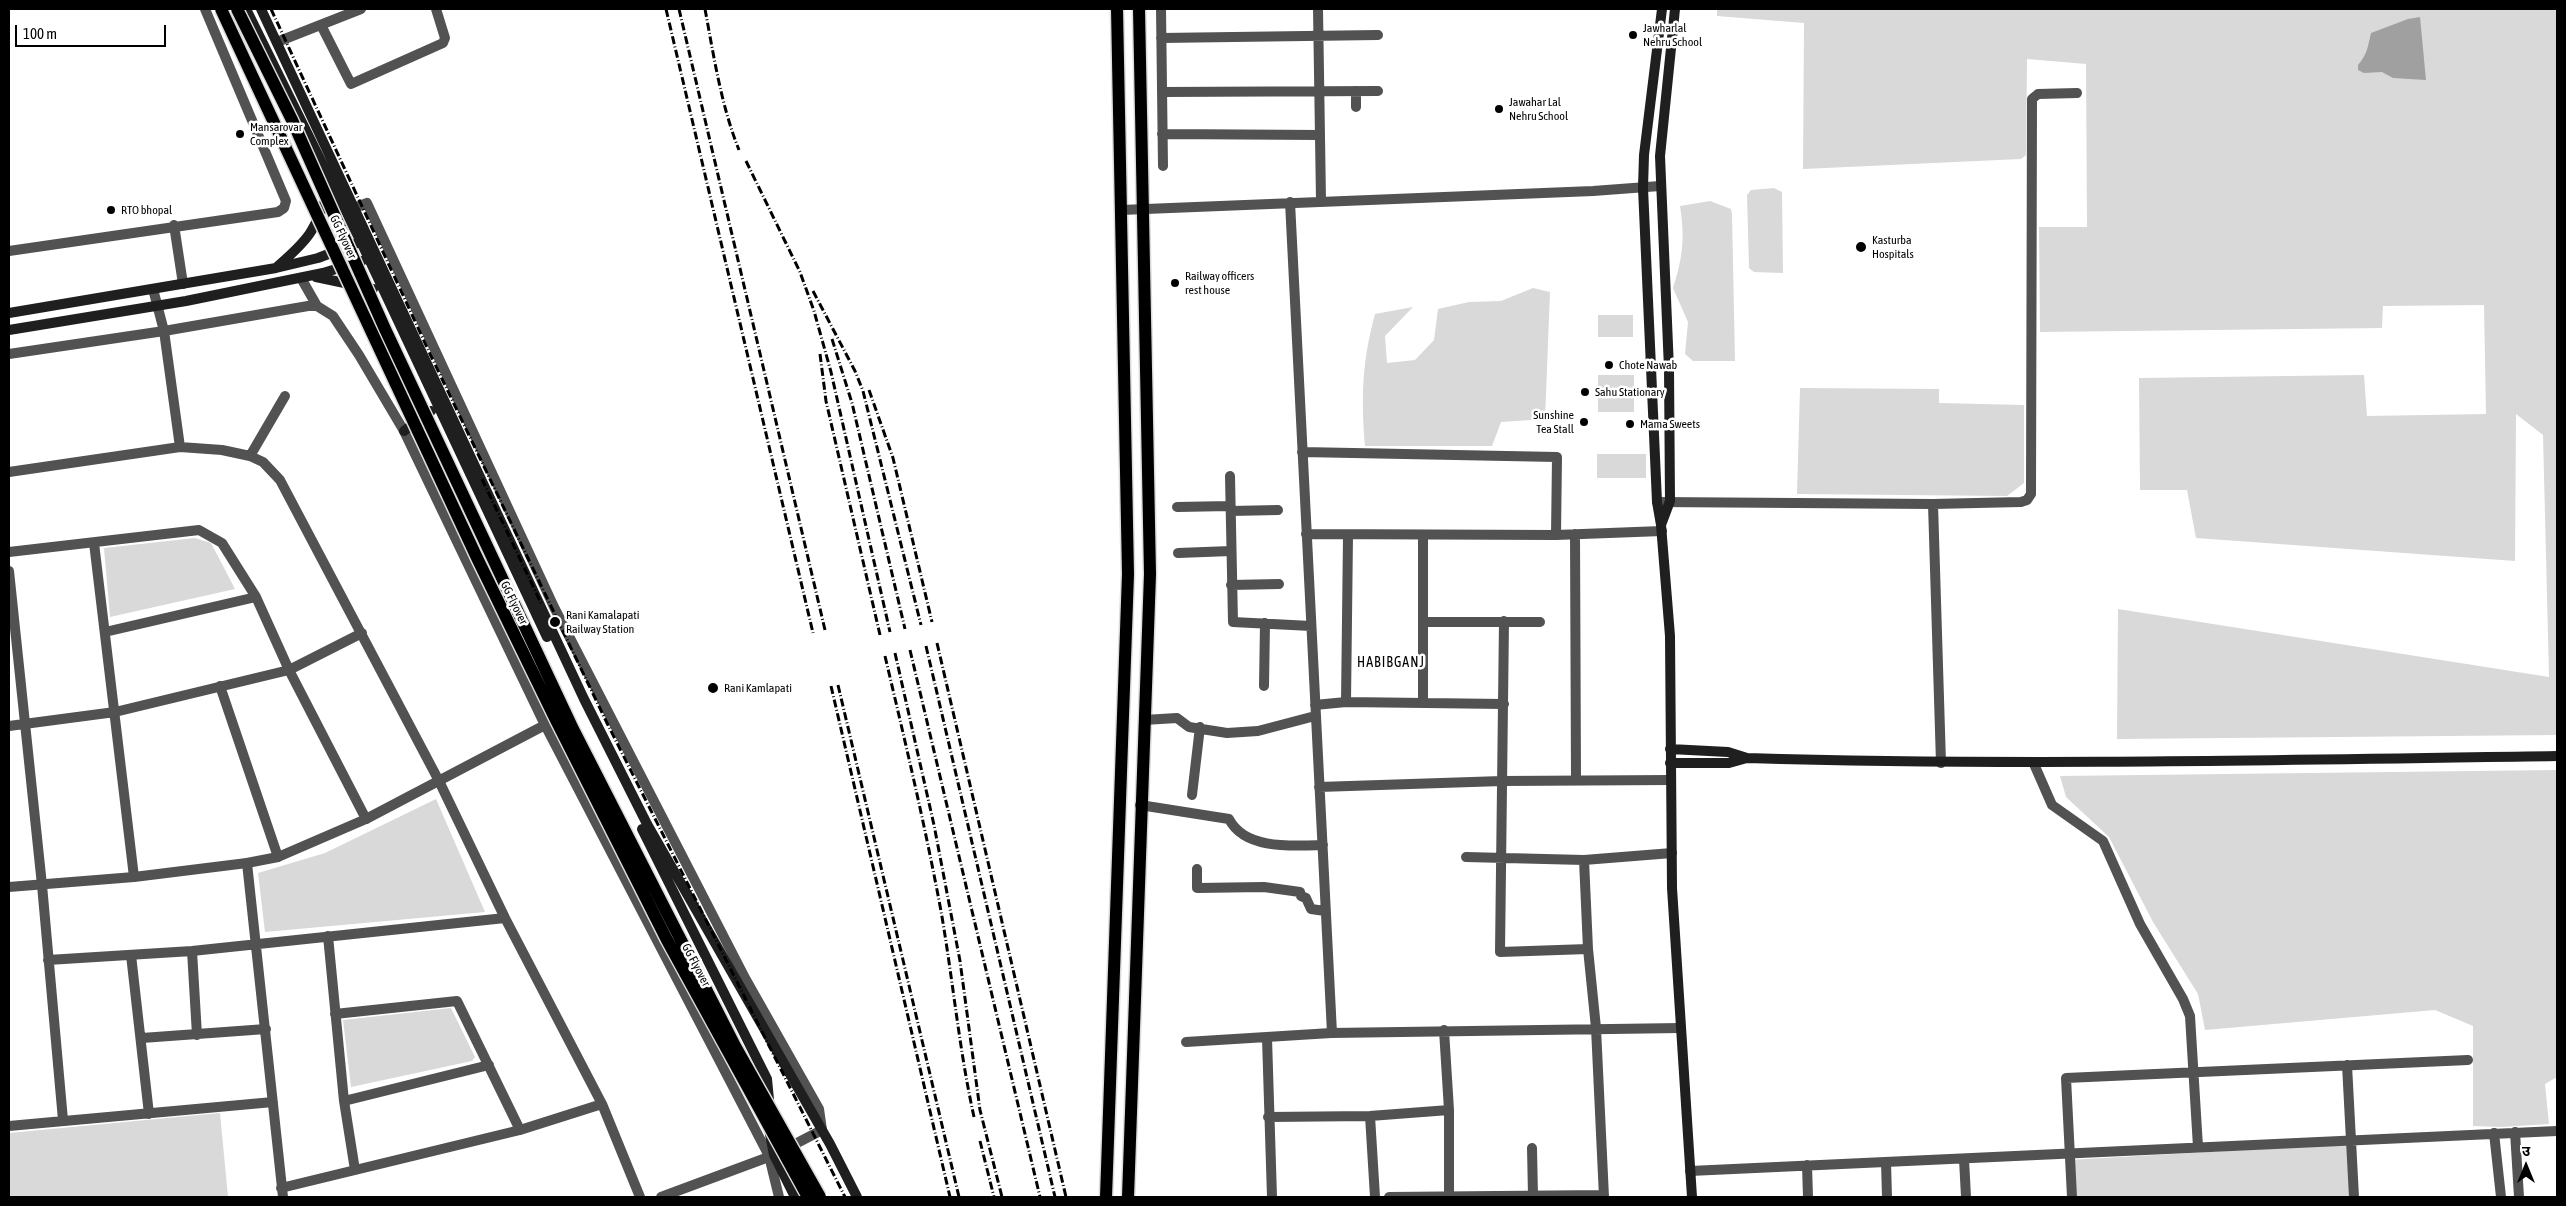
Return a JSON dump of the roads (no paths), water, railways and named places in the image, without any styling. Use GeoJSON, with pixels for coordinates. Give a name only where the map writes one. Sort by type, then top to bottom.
{"type":"FeatureCollection","features":[{"type":"Feature","properties":{"kind":"main road","name":"GG Flyover"},"geometry":{"type":"LineString","coordinates":[[222,9],[478,560],[560,729],[666,940],[808,1197]]}},
{"type":"Feature","properties":{"kind":"main road","name":"GG Flyover"},"geometry":{"type":"LineString","coordinates":[[237,9],[292,120],[385,329],[573,729],[735,1046],[820,1197]]}},
{"type":"Feature","properties":{"kind":"main road"},"geometry":{"type":"LineString","coordinates":[[246,9],[331,181],[365,241],[647,824],[822,1130],[857,1197]]}},
{"type":"Feature","properties":{"kind":"main road"},"geometry":{"type":"LineString","coordinates":[[261,9],[354,208],[365,241]]}},
{"type":"Feature","properties":{"kind":"main road"},"geometry":{"type":"LineString","coordinates":[[1106,1197],[1128,574],[1117,9]]}},
{"type":"Feature","properties":{"kind":"main road"},"geometry":{"type":"LineString","coordinates":[[1128,1197],[1140,805],[1150,574],[1139,9]]}},
{"type":"Feature","properties":{"kind":"main road"},"geometry":{"type":"LineString","coordinates":[[1662,9],[1644,156],[1643,188],[1657,502],[1662,528],[1670,636],[1672,853],[1692,1197]]}},
{"type":"Feature","properties":{"kind":"main road"},"geometry":{"type":"LineString","coordinates":[[1662,528],[1670,501],[1668,359],[1660,156],[1675,9]]}},
{"type":"Feature","properties":{"kind":"main road"},"geometry":{"type":"LineString","coordinates":[[276,268],[306,242],[317,224],[331,181]]}},
{"type":"Feature","properties":{"kind":"main road"},"geometry":{"type":"LineString","coordinates":[[9,313],[276,268],[318,258],[365,241]]}},
{"type":"Feature","properties":{"kind":"main road"},"geometry":{"type":"LineString","coordinates":[[9,330],[158,305],[305,277],[372,256]]}},
{"type":"Feature","properties":{"kind":"main road"},"geometry":{"type":"LineString","coordinates":[[372,256],[383,291],[561,666],[767,1079],[771,1102],[769,1137],[771,1155],[796,1197]]}},
{"type":"Feature","properties":{"kind":"main road"},"geometry":{"type":"LineString","coordinates":[[305,277],[383,291]]}},
{"type":"Feature","properties":{"kind":"main road"},"geometry":{"type":"LineString","coordinates":[[1652,359],[1668,359]]}},
{"type":"Feature","properties":{"kind":"main road"},"geometry":{"type":"LineString","coordinates":[[404,431],[437,407]]}},
{"type":"Feature","properties":{"kind":"main road"},"geometry":{"type":"LineString","coordinates":[[1670,750],[1728,752],[1747,758],[2034,764],[2557,756]]}},
{"type":"Feature","properties":{"kind":"main road"},"geometry":{"type":"LineString","coordinates":[[1670,763],[1729,763],[1747,758]]}},
{"type":"Feature","properties":{"kind":"main road"},"geometry":{"type":"LineString","coordinates":[[1110,1064],[1132,1065]]}},
{"type":"Feature","properties":{"kind":"street"},"geometry":{"type":"LineString","coordinates":[[9,251],[174,225],[278,212],[284,208],[286,201],[205,9]]}},
{"type":"Feature","properties":{"kind":"street"},"geometry":{"type":"LineString","coordinates":[[277,42],[361,9]]}},
{"type":"Feature","properties":{"kind":"street"},"geometry":{"type":"LineString","coordinates":[[321,25],[350,84],[443,43],[445,38],[436,9]]}},
{"type":"Feature","properties":{"kind":"street"},"geometry":{"type":"LineString","coordinates":[[1161,9],[1163,166]]}},
{"type":"Feature","properties":{"kind":"street"},"geometry":{"type":"LineString","coordinates":[[1318,9],[1321,201]]}},
{"type":"Feature","properties":{"kind":"street"},"geometry":{"type":"LineString","coordinates":[[1162,38],[1378,35]]}},
{"type":"Feature","properties":{"kind":"street"},"geometry":{"type":"LineString","coordinates":[[1356,91],[1356,108]]}},
{"type":"Feature","properties":{"kind":"street"},"geometry":{"type":"LineString","coordinates":[[1162,92],[1378,91]]}},
{"type":"Feature","properties":{"kind":"street"},"geometry":{"type":"LineString","coordinates":[[1657,502],[1933,504],[2020,502],[2027,500],[2031,494],[2029,335],[2032,99],[2038,94],[2077,93]]}},
{"type":"Feature","properties":{"kind":"street"},"geometry":{"type":"LineString","coordinates":[[1162,134],[1320,135]]}},
{"type":"Feature","properties":{"kind":"street"},"geometry":{"type":"LineString","coordinates":[[1121,210],[1660,186]]}},
{"type":"Feature","properties":{"kind":"street"},"geometry":{"type":"LineString","coordinates":[[354,208],[367,202],[554,607],[745,978],[819,1109],[822,1130],[771,1155],[661,1197]]}},
{"type":"Feature","properties":{"kind":"street"},"geometry":{"type":"LineString","coordinates":[[1290,202],[1314,710],[1332,1033]]}},
{"type":"Feature","properties":{"kind":"street"},"geometry":{"type":"LineString","coordinates":[[174,225],[183,284]]}},
{"type":"Feature","properties":{"kind":"street"},"geometry":{"type":"LineString","coordinates":[[305,277],[317,306],[332,316],[340,327],[404,431],[545,725],[771,1155],[779,1197]]}},
{"type":"Feature","properties":{"kind":"street"},"geometry":{"type":"LineString","coordinates":[[153,289],[164,332],[180,447]]}},
{"type":"Feature","properties":{"kind":"street"},"geometry":{"type":"LineString","coordinates":[[9,354],[164,332],[317,306]]}},
{"type":"Feature","properties":{"kind":"street"},"geometry":{"type":"LineString","coordinates":[[250,456],[285,396]]}},
{"type":"Feature","properties":{"kind":"street"},"geometry":{"type":"LineString","coordinates":[[9,472],[180,447],[222,450],[250,456],[267,466],[280,480],[439,781],[505,918],[602,1104],[640,1197]]}},
{"type":"Feature","properties":{"kind":"street"},"geometry":{"type":"LineString","coordinates":[[1302,452],[1557,457],[1556,535]]}},
{"type":"Feature","properties":{"kind":"street"},"geometry":{"type":"LineString","coordinates":[[1230,476],[1233,622],[1311,626]]}},
{"type":"Feature","properties":{"kind":"street"},"geometry":{"type":"LineString","coordinates":[[1933,504],[1941,763]]}},
{"type":"Feature","properties":{"kind":"street"},"geometry":{"type":"LineString","coordinates":[[1177,507],[1278,510]]}},
{"type":"Feature","properties":{"kind":"street"},"geometry":{"type":"LineString","coordinates":[[1306,534],[1348,536],[1556,535],[1662,528]]}},
{"type":"Feature","properties":{"kind":"street"},"geometry":{"type":"LineString","coordinates":[[9,552],[199,530],[222,543],[256,597],[289,670],[366,819]]}},
{"type":"Feature","properties":{"kind":"street"},"geometry":{"type":"LineString","coordinates":[[1575,534],[1576,779]]}},
{"type":"Feature","properties":{"kind":"street"},"geometry":{"type":"LineString","coordinates":[[1422,535],[1423,703]]}},
{"type":"Feature","properties":{"kind":"street"},"geometry":{"type":"LineString","coordinates":[[1346,702],[1348,536]]}},
{"type":"Feature","properties":{"kind":"street"},"geometry":{"type":"LineString","coordinates":[[94,542],[134,877]]}},
{"type":"Feature","properties":{"kind":"street"},"geometry":{"type":"LineString","coordinates":[[1178,553],[1231,552]]}},
{"type":"Feature","properties":{"kind":"street"},"geometry":{"type":"LineString","coordinates":[[9,571],[42,885],[63,1120]]}},
{"type":"Feature","properties":{"kind":"street"},"geometry":{"type":"LineString","coordinates":[[1231,585],[1279,584]]}},
{"type":"Feature","properties":{"kind":"street"},"geometry":{"type":"LineString","coordinates":[[105,632],[256,597]]}},
{"type":"Feature","properties":{"kind":"street"},"geometry":{"type":"LineString","coordinates":[[1504,621],[1500,952],[1588,949]]}},
{"type":"Feature","properties":{"kind":"street"},"geometry":{"type":"LineString","coordinates":[[1423,622],[1540,622]]}},
{"type":"Feature","properties":{"kind":"street"},"geometry":{"type":"LineString","coordinates":[[1264,686],[1266,624]]}},
{"type":"Feature","properties":{"kind":"street"},"geometry":{"type":"LineString","coordinates":[[9,726],[114,712],[289,670],[362,633]]}},
{"type":"Feature","properties":{"kind":"street"},"geometry":{"type":"LineString","coordinates":[[220,686],[278,857]]}},
{"type":"Feature","properties":{"kind":"street"},"geometry":{"type":"LineString","coordinates":[[1144,720],[1177,718],[1189,727],[1200,727],[1227,733],[1258,732],[1314,710],[1346,702],[1504,704]]}},
{"type":"Feature","properties":{"kind":"street"},"geometry":{"type":"LineString","coordinates":[[9,887],[134,877],[247,864],[278,857],[366,819],[545,725]]}},
{"type":"Feature","properties":{"kind":"street"},"geometry":{"type":"LineString","coordinates":[[1192,795],[1200,727]]}},
{"type":"Feature","properties":{"kind":"street"},"geometry":{"type":"LineString","coordinates":[[2034,764],[2052,805],[2103,842],[2146,937],[2184,999],[2190,1016],[2198,1147]]}},
{"type":"Feature","properties":{"kind":"street"},"geometry":{"type":"LineString","coordinates":[[1319,787],[1576,779],[1671,780]]}},
{"type":"Feature","properties":{"kind":"street"},"geometry":{"type":"LineString","coordinates":[[1140,805],[1229,820],[1235,830],[1252,840],[1287,846],[1323,845]]}},
{"type":"Feature","properties":{"kind":"street"},"geometry":{"type":"LineString","coordinates":[[1466,857],[1584,860],[1672,853]]}},
{"type":"Feature","properties":{"kind":"street"},"geometry":{"type":"LineString","coordinates":[[1390,1197],[1604,1196],[1596,1028],[1588,949],[1584,860]]}},
{"type":"Feature","properties":{"kind":"street"},"geometry":{"type":"LineString","coordinates":[[247,864],[282,1193],[355,1170],[520,1130],[602,1104]]}},
{"type":"Feature","properties":{"kind":"street"},"geometry":{"type":"LineString","coordinates":[[1197,869],[1197,888],[1264,887],[1300,892],[1300,896],[1306,898],[1311,909],[1325,911]]}},
{"type":"Feature","properties":{"kind":"street"},"geometry":{"type":"LineString","coordinates":[[48,960],[192,951],[505,918]]}},
{"type":"Feature","properties":{"kind":"street"},"geometry":{"type":"LineString","coordinates":[[328,936],[344,1101],[355,1170]]}},
{"type":"Feature","properties":{"kind":"street"},"geometry":{"type":"LineString","coordinates":[[192,951],[197,1035]]}},
{"type":"Feature","properties":{"kind":"street"},"geometry":{"type":"LineString","coordinates":[[131,955],[142,1038],[149,1114]]}},
{"type":"Feature","properties":{"kind":"street"},"geometry":{"type":"LineString","coordinates":[[335,1014],[457,1001],[520,1130]]}},
{"type":"Feature","properties":{"kind":"street"},"geometry":{"type":"LineString","coordinates":[[1186,1042],[1332,1033],[1681,1028]]}},
{"type":"Feature","properties":{"kind":"street"},"geometry":{"type":"LineString","coordinates":[[142,1038],[266,1029]]}},
{"type":"Feature","properties":{"kind":"street"},"geometry":{"type":"LineString","coordinates":[[1449,1196],[1449,1110],[1452,1030]]}},
{"type":"Feature","properties":{"kind":"street"},"geometry":{"type":"LineString","coordinates":[[1267,1038],[1272,1197]]}},
{"type":"Feature","properties":{"kind":"street"},"geometry":{"type":"LineString","coordinates":[[2072,1197],[2066,1078],[2468,1060]]}},
{"type":"Feature","properties":{"kind":"street"},"geometry":{"type":"LineString","coordinates":[[344,1101],[489,1065]]}},
{"type":"Feature","properties":{"kind":"street"},"geometry":{"type":"LineString","coordinates":[[2347,1066],[2354,1197]]}},
{"type":"Feature","properties":{"kind":"street"},"geometry":{"type":"LineString","coordinates":[[9,1126],[273,1102]]}},
{"type":"Feature","properties":{"kind":"street"},"geometry":{"type":"LineString","coordinates":[[1268,1117],[1370,1116],[1449,1110]]}},
{"type":"Feature","properties":{"kind":"street"},"geometry":{"type":"LineString","coordinates":[[1370,1116],[1376,1197]]}},
{"type":"Feature","properties":{"kind":"street"},"geometry":{"type":"LineString","coordinates":[[1690,1171],[2557,1130]]}},
{"type":"Feature","properties":{"kind":"street"},"geometry":{"type":"LineString","coordinates":[[2515,1132],[2519,1197]]}},
{"type":"Feature","properties":{"kind":"street"},"geometry":{"type":"LineString","coordinates":[[2494,1133],[2501,1197]]}},
{"type":"Feature","properties":{"kind":"street"},"geometry":{"type":"LineString","coordinates":[[1532,1148],[1533,1196]]}},
{"type":"Feature","properties":{"kind":"street"},"geometry":{"type":"LineString","coordinates":[[1964,1159],[1966,1197]]}},
{"type":"Feature","properties":{"kind":"street"},"geometry":{"type":"LineString","coordinates":[[1886,1162],[1887,1197]]}},
{"type":"Feature","properties":{"kind":"street"},"geometry":{"type":"LineString","coordinates":[[1807,1164],[1808,1197]]}},
{"type":"Feature","properties":{"kind":"railway"},"geometry":{"type":"LineString","coordinates":[[271,9],[431,356],[607,723],[845,1197]]}},
{"type":"Feature","properties":{"kind":"railway"},"geometry":{"type":"LineString","coordinates":[[666,9],[813,633]]}},
{"type":"Feature","properties":{"kind":"railway"},"geometry":{"type":"LineString","coordinates":[[679,9],[825,630]]}},
{"type":"Feature","properties":{"kind":"railway"},"geometry":{"type":"LineString","coordinates":[[705,9],[727,116],[739,150]]}},
{"type":"Feature","properties":{"kind":"railway"},"geometry":{"type":"LineString","coordinates":[[746,161],[800,272],[814,311],[831,372],[890,632]]}},
{"type":"Feature","properties":{"kind":"railway"},"geometry":{"type":"LineString","coordinates":[[813,291],[855,371],[863,391],[921,625]]}},
{"type":"Feature","properties":{"kind":"railway"},"geometry":{"type":"LineString","coordinates":[[832,339],[852,403],[905,629]]}},
{"type":"Feature","properties":{"kind":"railway"},"geometry":{"type":"LineString","coordinates":[[820,354],[826,401],[880,635]]}},
{"type":"Feature","properties":{"kind":"railway"},"geometry":{"type":"LineString","coordinates":[[869,390],[893,458],[932,622]]}},
{"type":"Feature","properties":{"kind":"railway"},"geometry":{"type":"LineString","coordinates":[[482,479],[541,603]]}},
{"type":"Feature","properties":{"kind":"railway"},"geometry":{"type":"LineString","coordinates":[[937,643],[1066,1197]]}},
{"type":"Feature","properties":{"kind":"railway"},"geometry":{"type":"LineString","coordinates":[[926,646],[1055,1197]]}},
{"type":"Feature","properties":{"kind":"railway"},"geometry":{"type":"LineString","coordinates":[[910,650],[1040,1197]]}},
{"type":"Feature","properties":{"kind":"railway"},"geometry":{"type":"LineString","coordinates":[[895,653],[934,825],[960,961],[980,1110],[1002,1197]]}},
{"type":"Feature","properties":{"kind":"railway"},"geometry":{"type":"LineString","coordinates":[[885,656],[935,879],[964,1066],[974,1117]]}},
{"type":"Feature","properties":{"kind":"railway"},"geometry":{"type":"LineString","coordinates":[[838,685],[959,1197]]}},
{"type":"Feature","properties":{"kind":"railway"},"geometry":{"type":"LineString","coordinates":[[831,686],[950,1197]]}},
{"type":"Feature","properties":{"kind":"railway"},"geometry":{"type":"LineString","coordinates":[[980,1141],[994,1197]]}},
{"type":"Feature","properties":{"kind":"place","name":"Jawharlal Nehru School"},"geometry":{"type":"Point","coordinates":[1633,35]}},
{"type":"Feature","properties":{"kind":"place","name":"Jawahar Lal Nehru School"},"geometry":{"type":"Point","coordinates":[1499,109]}},
{"type":"Feature","properties":{"kind":"place","name":"Mansarovar Complex"},"geometry":{"type":"Point","coordinates":[240,134]}},
{"type":"Feature","properties":{"kind":"place","name":"RTO bhopal"},"geometry":{"type":"Point","coordinates":[111,210]}},
{"type":"Feature","properties":{"kind":"place","name":"Kasturba Hospitals"},"geometry":{"type":"Point","coordinates":[1861,247]}},
{"type":"Feature","properties":{"kind":"place","name":"Railway officers rest house"},"geometry":{"type":"Point","coordinates":[1175,283]}},
{"type":"Feature","properties":{"kind":"place","name":"Chote Nawab"},"geometry":{"type":"Point","coordinates":[1609,365]}},
{"type":"Feature","properties":{"kind":"place","name":"Sahu Stationary"},"geometry":{"type":"Point","coordinates":[1585,392]}},
{"type":"Feature","properties":{"kind":"place","name":"Sunshine Tea Stall"},"geometry":{"type":"Point","coordinates":[1584,422]}},
{"type":"Feature","properties":{"kind":"place","name":"Mama Sweets"},"geometry":{"type":"Point","coordinates":[1630,424]}},
{"type":"Feature","properties":{"kind":"place","name":"Rani Kamalapati Railway Station"},"geometry":{"type":"Point","coordinates":[555,622]}},
{"type":"Feature","properties":{"kind":"place","name":"Rani Kamlapati"},"geometry":{"type":"Point","coordinates":[713,688]}},
{"type":"Feature","properties":{"kind":"district","name":"HABIBGANJ"},"geometry":{"type":"Point","coordinates":[1391,663]}}]}
